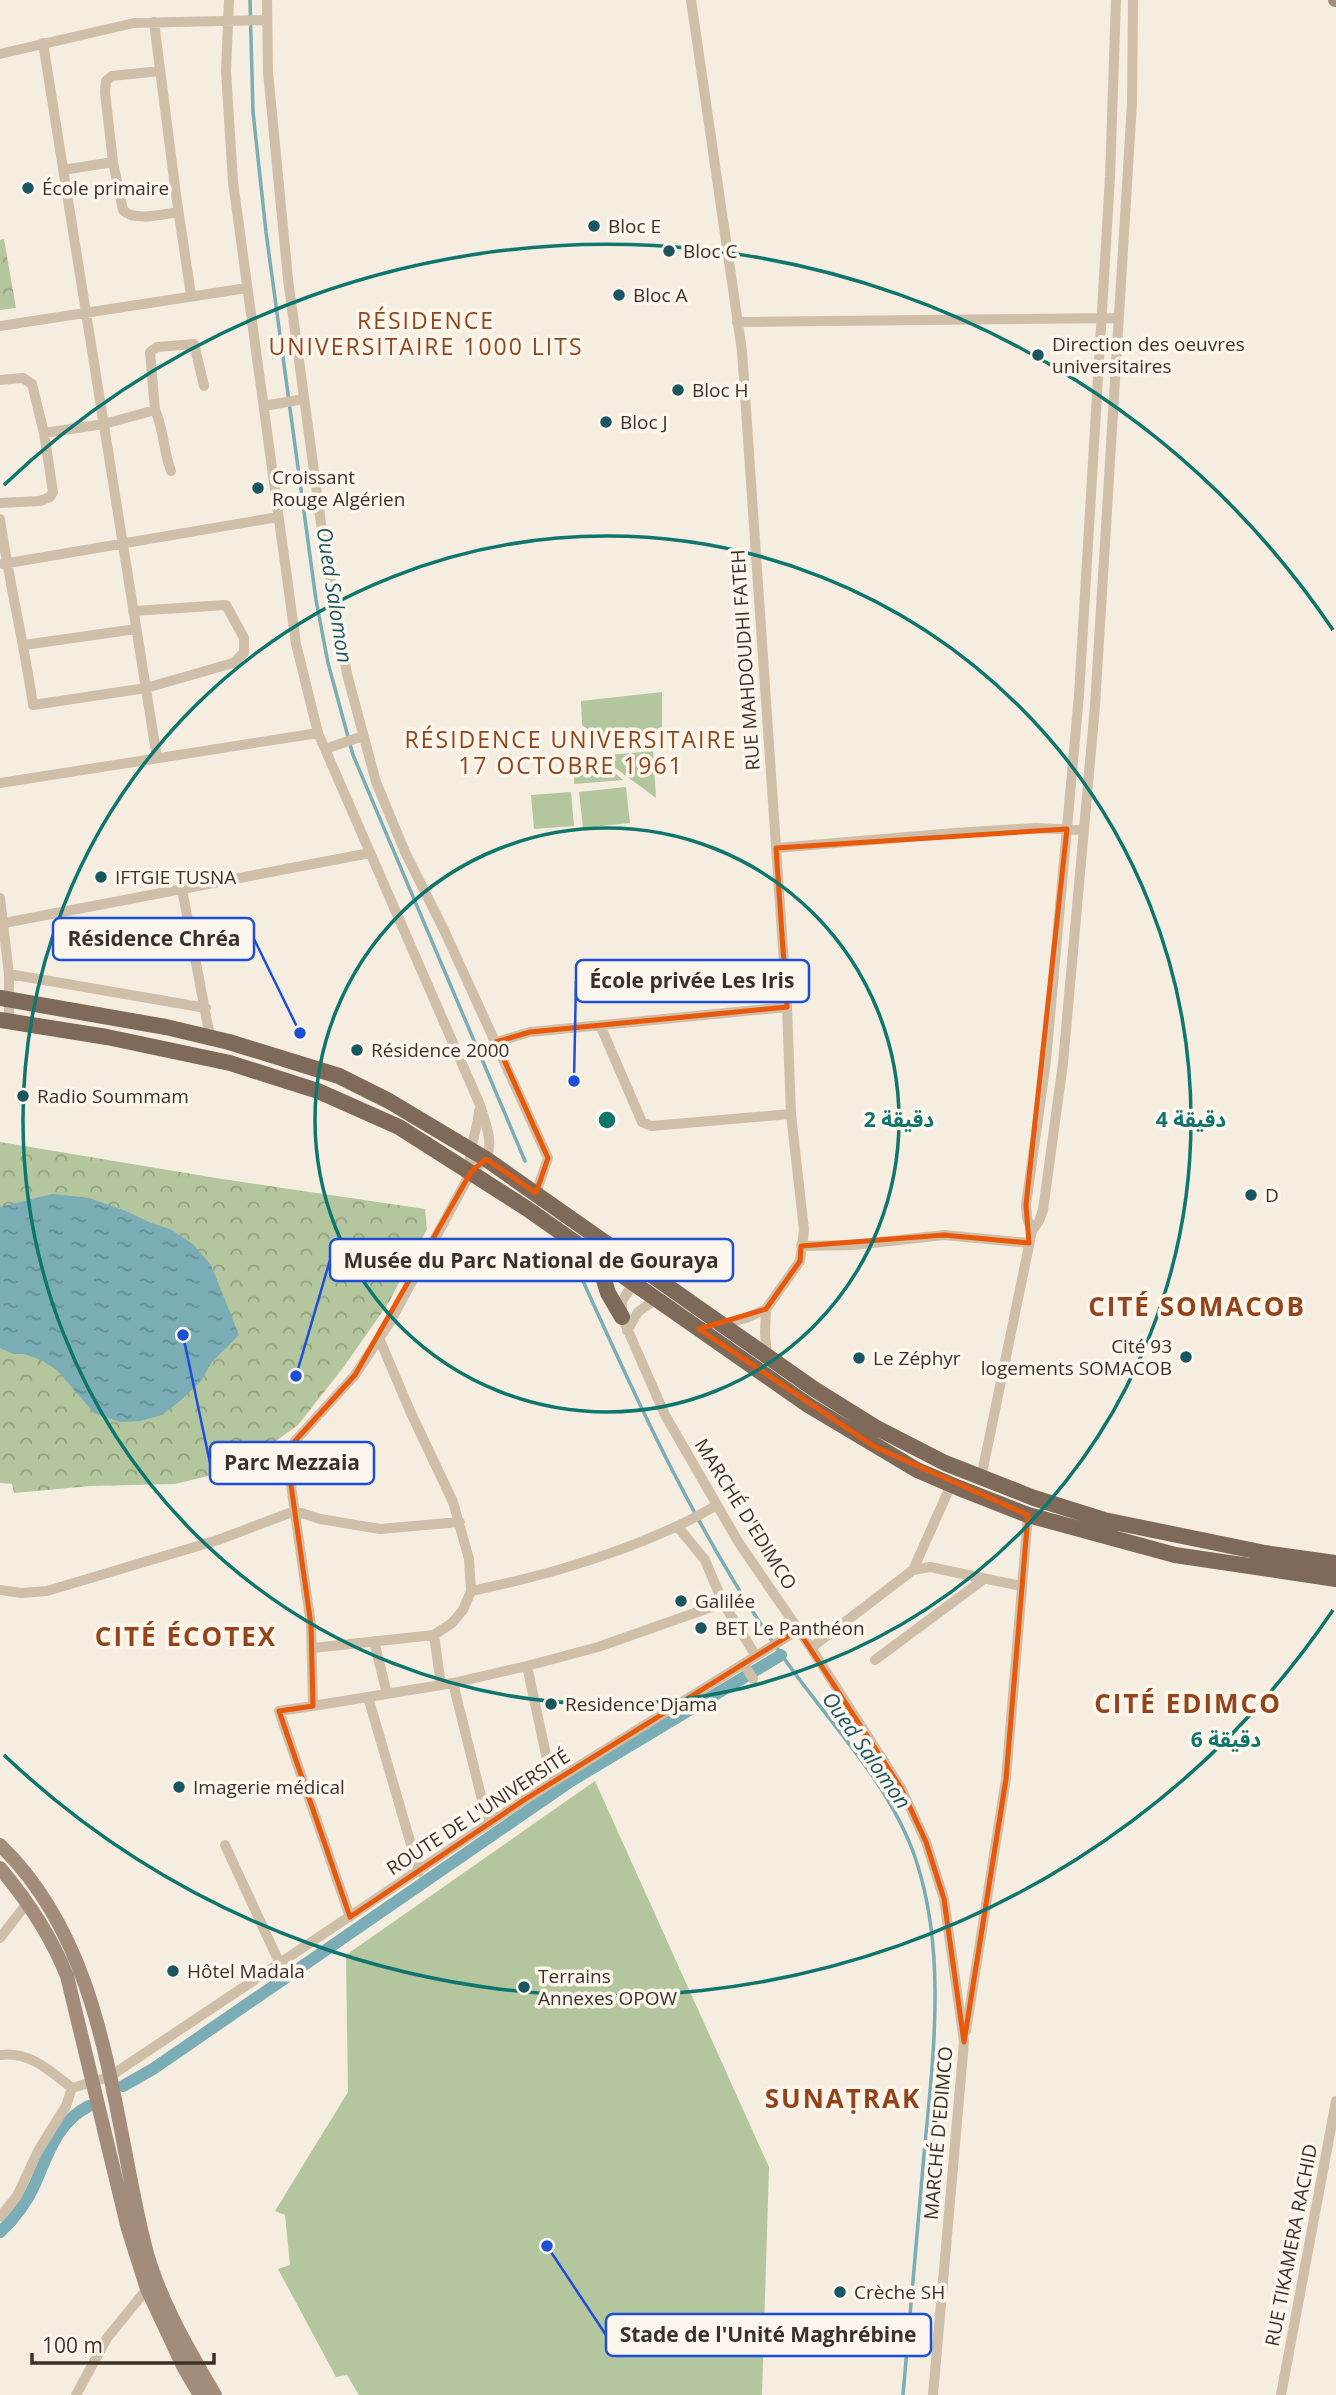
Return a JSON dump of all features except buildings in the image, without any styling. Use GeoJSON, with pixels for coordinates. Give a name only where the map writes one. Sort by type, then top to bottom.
{"type":"FeatureCollection","features":[{"type":"Feature","properties":{"kind":"main road"},"geometry":{"type":"LineString","coordinates":[[5,999],[210,1037],[339,1076],[389,1101],[486,1159],[767,1357],[874,1427],[918,1451],[981,1478],[1044,1502],[1104,1520],[1336,1563]]}},
{"type":"Feature","properties":{"kind":"main road"},"geometry":{"type":"LineString","coordinates":[[4,1021],[184,1052],[270,1074],[318,1091],[399,1127],[597,1257],[808,1405],[916,1470],[951,1485],[1027,1515],[1175,1555],[1336,1579]]}},
{"type":"Feature","properties":{"kind":"main road"},"geometry":{"type":"LineString","coordinates":[[597,1257],[608,1293],[624,1324]]}},
{"type":"Feature","properties":{"kind":"main road"},"geometry":{"type":"LineString","coordinates":[[1298,1557],[1336,1551]]}},
{"type":"Feature","properties":{"kind":"street"},"geometry":{"type":"LineString","coordinates":[[229,0],[226,71],[233,182],[267,406],[278,517],[296,645],[318,733],[329,748],[370,853],[480,1105],[490,1143],[486,1159],[471,1172],[379,1338],[355,1375],[295,1441],[287,1457],[313,1648],[313,1706]]}},
{"type":"Feature","properties":{"kind":"street"},"geometry":{"type":"LineString","coordinates":[[267,0],[265,20],[268,72],[300,400],[347,674],[361,737],[405,852],[444,930],[548,1158],[536,1193]]}},
{"type":"Feature","properties":{"kind":"street","name":"RUE MAHDOUDHI FATEH"},"geometry":{"type":"LineString","coordinates":[[691,0],[742,351],[787,1007],[791,1114],[804,1230],[800,1261],[766,1309]]}},
{"type":"Feature","properties":{"kind":"street"},"geometry":{"type":"LineString","coordinates":[[981,1478],[1029,1243],[1043,1210],[1063,1063],[1095,706],[1132,103],[1133,4],[1116,2],[1111,177],[1079,695],[1046,1061],[1026,1205],[1032,1231]]}},
{"type":"Feature","properties":{"kind":"street"},"geometry":{"type":"LineString","coordinates":[[0,54],[134,23],[265,20]]}},
{"type":"Feature","properties":{"kind":"street"},"geometry":{"type":"LineString","coordinates":[[154,22],[191,295]]}},
{"type":"Feature","properties":{"kind":"street"},"geometry":{"type":"LineString","coordinates":[[43,43],[157,758]]}},
{"type":"Feature","properties":{"kind":"street"},"geometry":{"type":"LineString","coordinates":[[160,71],[112,76],[106,81],[113,162],[123,209],[127,214],[135,216],[178,212]]}},
{"type":"Feature","properties":{"kind":"street"},"geometry":{"type":"LineString","coordinates":[[64,170],[113,162]]}},
{"type":"Feature","properties":{"kind":"street"},"geometry":{"type":"LineString","coordinates":[[0,326],[247,288]]}},
{"type":"Feature","properties":{"kind":"street"},"geometry":{"type":"LineString","coordinates":[[737,322],[1119,317]]}},
{"type":"Feature","properties":{"kind":"street"},"geometry":{"type":"LineString","coordinates":[[171,471],[164,456],[155,410],[150,352],[157,347],[194,344],[204,386]]}},
{"type":"Feature","properties":{"kind":"street"},"geometry":{"type":"LineString","coordinates":[[0,380],[23,378],[32,384],[53,484],[50,497],[40,501],[0,503]]}},
{"type":"Feature","properties":{"kind":"street"},"geometry":{"type":"LineString","coordinates":[[267,406],[300,400]]}},
{"type":"Feature","properties":{"kind":"street"},"geometry":{"type":"LineString","coordinates":[[44,433],[104,424],[155,410]]}},
{"type":"Feature","properties":{"kind":"street"},"geometry":{"type":"LineString","coordinates":[[1092,478],[1110,479]]}},
{"type":"Feature","properties":{"kind":"street"},"geometry":{"type":"LineString","coordinates":[[3,564],[278,517]]}},
{"type":"Feature","properties":{"kind":"street"},"geometry":{"type":"LineString","coordinates":[[0,519],[3,564],[24,645],[33,705],[146,688],[233,663],[244,653],[244,638],[226,606],[134,611]]}},
{"type":"Feature","properties":{"kind":"street"},"geometry":{"type":"LineString","coordinates":[[24,645],[136,629]]}},
{"type":"Feature","properties":{"kind":"street"},"geometry":{"type":"LineString","coordinates":[[0,783],[318,733]]}},
{"type":"Feature","properties":{"kind":"street"},"geometry":{"type":"LineString","coordinates":[[329,748],[361,737]]}},
{"type":"Feature","properties":{"kind":"street"},"geometry":{"type":"LineString","coordinates":[[776,848],[1035,828],[1084,830]]}},
{"type":"Feature","properties":{"kind":"street"},"geometry":{"type":"LineString","coordinates":[[4,923],[370,853]]}},
{"type":"Feature","properties":{"kind":"street"},"geometry":{"type":"LineString","coordinates":[[182,889],[210,1037]]}},
{"type":"Feature","properties":{"kind":"street"},"geometry":{"type":"LineString","coordinates":[[0,898],[9,974],[4,1021]]}},
{"type":"Feature","properties":{"kind":"street"},"geometry":{"type":"LineString","coordinates":[[9,974],[206,1008]]}},
{"type":"Feature","properties":{"kind":"street"},"geometry":{"type":"LineString","coordinates":[[495,1042],[530,1032],[787,1007]]}},
{"type":"Feature","properties":{"kind":"street"},"geometry":{"type":"LineString","coordinates":[[600,1025],[642,1122],[652,1126],[791,1114]]}},
{"type":"Feature","properties":{"kind":"street"},"geometry":{"type":"LineString","coordinates":[[471,1172],[468,1159],[478,1124],[480,1105]]}},
{"type":"Feature","properties":{"kind":"street"},"geometry":{"type":"LineString","coordinates":[[801,1246],[854,1245],[944,1235],[1029,1243]]}},
{"type":"Feature","properties":{"kind":"street"},"geometry":{"type":"LineString","coordinates":[[624,1324],[622,1301],[633,1282],[648,1272]]}},
{"type":"Feature","properties":{"kind":"street"},"geometry":{"type":"LineString","coordinates":[[624,1324],[656,1299]]}},
{"type":"Feature","properties":{"kind":"street"},"geometry":{"type":"LineString","coordinates":[[723,1324],[766,1309],[767,1357]]}},
{"type":"Feature","properties":{"kind":"street","name":"MARCHÉ D'EDIMCO"},"geometry":{"type":"LineString","coordinates":[[624,1324],[665,1415],[714,1506],[811,1648],[901,1788],[926,1842],[944,1899],[964,2042],[933,2395]]}},
{"type":"Feature","properties":{"kind":"street"},"geometry":{"type":"LineString","coordinates":[[313,1648],[434,1635],[452,1623],[463,1610],[471,1591],[469,1559],[453,1502],[379,1338]]}},
{"type":"Feature","properties":{"kind":"street"},"geometry":{"type":"LineString","coordinates":[[913,1570],[951,1485]]}},
{"type":"Feature","properties":{"kind":"street"},"geometry":{"type":"LineString","coordinates":[[471,1591],[558,1569],[680,1526],[714,1506]]}},
{"type":"Feature","properties":{"kind":"street"},"geometry":{"type":"LineString","coordinates":[[0,1590],[21,1593],[47,1591],[218,1541],[295,1511],[320,1519],[380,1529],[460,1522]]}},
{"type":"Feature","properties":{"kind":"street"},"geometry":{"type":"LineString","coordinates":[[964,2042],[1006,1779],[1027,1515]]}},
{"type":"Feature","properties":{"kind":"street"},"geometry":{"type":"LineString","coordinates":[[680,1526],[705,1560],[723,1603],[756,1657]]}},
{"type":"Feature","properties":{"kind":"street"},"geometry":{"type":"LineString","coordinates":[[811,1648],[913,1570],[930,1567],[1021,1586]]}},
{"type":"Feature","properties":{"kind":"street"},"geometry":{"type":"LineString","coordinates":[[875,1660],[984,1579]]}},
{"type":"Feature","properties":{"kind":"street"},"geometry":{"type":"LineString","coordinates":[[350,1917],[279,1711],[453,1683],[527,1666],[598,1647],[723,1603]]}},
{"type":"Feature","properties":{"kind":"street","name":"ROUTE DE L'UNIVERSITÉ"},"geometry":{"type":"LineString","coordinates":[[72,2088],[109,2077],[488,1824],[798,1630]]}},
{"type":"Feature","properties":{"kind":"street"},"geometry":{"type":"LineString","coordinates":[[434,1635],[441,1685]]}},
{"type":"Feature","properties":{"kind":"street"},"geometry":{"type":"LineString","coordinates":[[374,1642],[387,1694]]}},
{"type":"Feature","properties":{"kind":"street"},"geometry":{"type":"LineString","coordinates":[[744,1665],[753,1679]]}},
{"type":"Feature","properties":{"kind":"street"},"geometry":{"type":"LineString","coordinates":[[527,1666],[552,1783]]}},
{"type":"Feature","properties":{"kind":"street"},"geometry":{"type":"LineString","coordinates":[[453,1683],[488,1824]]}},
{"type":"Feature","properties":{"kind":"street"},"geometry":{"type":"LineString","coordinates":[[368,1697],[419,1872]]}},
{"type":"Feature","properties":{"kind":"street"},"geometry":{"type":"LineString","coordinates":[[595,1756],[602,1766]]}},
{"type":"Feature","properties":{"kind":"street"},"geometry":{"type":"LineString","coordinates":[[0,1845],[38,1889],[81,1970],[109,2077],[152,2287],[215,2395]]}},
{"type":"Feature","properties":{"kind":"street"},"geometry":{"type":"LineString","coordinates":[[225,1845],[280,1964]]}},
{"type":"Feature","properties":{"kind":"street"},"geometry":{"type":"LineString","coordinates":[[0,1868],[28,1902],[56,1948],[67,1976],[128,2229],[184,2368],[200,2395]]}},
{"type":"Feature","properties":{"kind":"street"},"geometry":{"type":"LineString","coordinates":[[0,1938],[28,1902]]}},
{"type":"Feature","properties":{"kind":"street"},"geometry":{"type":"LineString","coordinates":[[0,2055],[14,2053],[38,2062],[72,2088],[66,2106],[38,2151],[17,2196],[0,2217]]}},
{"type":"Feature","properties":{"kind":"street","name":"RUE TIKAMERA RACHID"},"geometry":{"type":"LineString","coordinates":[[1281,2395],[1336,2101]]}},
{"type":"Feature","properties":{"kind":"street"},"geometry":{"type":"LineString","coordinates":[[76,2395],[107,2339],[152,2287]]}},
{"type":"Feature","properties":{"kind":"highlighted area"},"geometry":{"type":"Polygon","coordinates":[[[1067,829],[1026,1205],[1029,1243],[944,1235],[801,1246],[800,1261],[766,1309],[699,1329],[875,1447],[1028,1515],[1006,1779],[964,2042],[944,1899],[926,1842],[901,1788],[798,1630],[524,1800],[350,1917],[279,1711],[313,1706],[311,1625],[287,1457],[295,1441],[355,1375],[471,1172],[486,1159],[536,1193],[548,1158],[496,1042],[530,1032],[787,1007],[776,848],[1067,829]]]}},
{"type":"Feature","properties":{"kind":"green space"},"geometry":{"type":"Polygon","coordinates":[[[4,239],[16,308],[0,310],[0,240],[4,239]]]}},
{"type":"Feature","properties":{"kind":"green space"},"geometry":{"type":"Polygon","coordinates":[[[662,692],[662,734],[592,740],[589,731],[582,725],[581,701],[662,692]]]}},
{"type":"Feature","properties":{"kind":"green space"},"geometry":{"type":"Polygon","coordinates":[[[653,751],[656,798],[599,756],[653,751]]]}},
{"type":"Feature","properties":{"kind":"green space"},"geometry":{"type":"Polygon","coordinates":[[[594,758],[599,759],[623,780],[574,784],[574,776],[584,771],[594,758]]]}},
{"type":"Feature","properties":{"kind":"green space"},"geometry":{"type":"Polygon","coordinates":[[[626,787],[630,823],[583,828],[579,792],[626,787]]]}},
{"type":"Feature","properties":{"kind":"green space"},"geometry":{"type":"Polygon","coordinates":[[[571,792],[574,826],[534,829],[531,795],[571,792]]]}},
{"type":"Feature","properties":{"kind":"green space"},"geometry":{"type":"Polygon","coordinates":[[[0,1142],[425,1209],[427,1229],[389,1302],[343,1368],[298,1425],[237,1469],[175,1484],[90,1486],[14,1493],[12,1484],[0,1483],[0,1142]]]}},
{"type":"Feature","properties":{"kind":"green space"},"geometry":{"type":"Polygon","coordinates":[[[595,1781],[769,2167],[762,2395],[359,2395],[347,2375],[336,2377],[278,2269],[290,2265],[285,2215],[275,2211],[348,2092],[346,1955],[595,1781]]]}},
{"type":"Feature","properties":{"kind":"water"},"geometry":{"type":"Polygon","coordinates":[[[52,1194],[89,1198],[170,1229],[193,1244],[211,1265],[239,1335],[211,1363],[201,1381],[162,1415],[140,1421],[120,1422],[94,1413],[57,1370],[41,1360],[0,1348],[0,1207],[52,1194]]]}},
{"type":"Feature","properties":{"kind":"waterway","name":"Oued Salomon"},"geometry":{"type":"LineString","coordinates":[[250,0],[253,112],[266,232],[316,600],[328,663],[353,755],[525,1161]]}},
{"type":"Feature","properties":{"kind":"waterway","name":"Oued Salomon"},"geometry":{"type":"LineString","coordinates":[[574,1261],[668,1463],[721,1560],[781,1654],[874,1778],[905,1832],[916,1860],[932,1932],[935,2007],[931,2082],[903,2395]]}},
{"type":"Feature","properties":{"kind":"waterway"},"geometry":{"type":"LineString","coordinates":[[123,2086],[153,2069],[571,1781],[781,1655]]}},
{"type":"Feature","properties":{"kind":"waterway"},"geometry":{"type":"LineString","coordinates":[[0,2232],[28,2197],[62,2129],[78,2112],[89,2106]]}},
{"type":"Feature","properties":{"kind":"place","name":"École primaire"},"geometry":{"type":"Point","coordinates":[28,188]}},
{"type":"Feature","properties":{"kind":"place","name":"Bloc E"},"geometry":{"type":"Point","coordinates":[594,226]}},
{"type":"Feature","properties":{"kind":"place","name":"Bloc C"},"geometry":{"type":"Point","coordinates":[669,251]}},
{"type":"Feature","properties":{"kind":"place","name":"Bloc A"},"geometry":{"type":"Point","coordinates":[619,295]}},
{"type":"Feature","properties":{"kind":"place","name":"Direction des oeuvres universitaires"},"geometry":{"type":"Point","coordinates":[1038,355]}},
{"type":"Feature","properties":{"kind":"place","name":"Bloc H"},"geometry":{"type":"Point","coordinates":[678,390]}},
{"type":"Feature","properties":{"kind":"place","name":"Bloc J"},"geometry":{"type":"Point","coordinates":[606,422]}},
{"type":"Feature","properties":{"kind":"place","name":"Croissant Rouge Algérien"},"geometry":{"type":"Point","coordinates":[258,488]}},
{"type":"Feature","properties":{"kind":"place","name":"IFTGIE TUSNA"},"geometry":{"type":"Point","coordinates":[101,877]}},
{"type":"Feature","properties":{"kind":"place","name":"Résidence Chréa"},"geometry":{"type":"Point","coordinates":[300,1033]}},
{"type":"Feature","properties":{"kind":"place","name":"Résidence 2000"},"geometry":{"type":"Point","coordinates":[357,1050]}},
{"type":"Feature","properties":{"kind":"place","name":"École privée Les Iris"},"geometry":{"type":"Point","coordinates":[574,1081]}},
{"type":"Feature","properties":{"kind":"place","name":"Radio Soummam"},"geometry":{"type":"Point","coordinates":[23,1096]}},
{"type":"Feature","properties":{"kind":"place","name":"D"},"geometry":{"type":"Point","coordinates":[1251,1195]}},
{"type":"Feature","properties":{"kind":"place","name":"Parc Mezzaia"},"geometry":{"type":"Point","coordinates":[183,1335]}},
{"type":"Feature","properties":{"kind":"place","name":"Cité 93 logements SOMACOB"},"geometry":{"type":"Point","coordinates":[1186,1357]}},
{"type":"Feature","properties":{"kind":"place","name":"Le Zéphyr"},"geometry":{"type":"Point","coordinates":[859,1358]}},
{"type":"Feature","properties":{"kind":"place","name":"Musée du Parc National de Gouraya"},"geometry":{"type":"Point","coordinates":[296,1376]}},
{"type":"Feature","properties":{"kind":"place","name":"Galilée"},"geometry":{"type":"Point","coordinates":[681,1601]}},
{"type":"Feature","properties":{"kind":"place","name":"BET Le Panthéon"},"geometry":{"type":"Point","coordinates":[701,1628]}},
{"type":"Feature","properties":{"kind":"place","name":"Residence Djama"},"geometry":{"type":"Point","coordinates":[551,1704]}},
{"type":"Feature","properties":{"kind":"place","name":"Imagerie médical"},"geometry":{"type":"Point","coordinates":[179,1787]}},
{"type":"Feature","properties":{"kind":"place","name":"Hôtel Madala"},"geometry":{"type":"Point","coordinates":[173,1971]}},
{"type":"Feature","properties":{"kind":"place","name":"Terrains Annexes OPOW"},"geometry":{"type":"Point","coordinates":[524,1987]}},
{"type":"Feature","properties":{"kind":"place","name":"Stade de l'Unité Maghrébine"},"geometry":{"type":"Point","coordinates":[547,2246]}},
{"type":"Feature","properties":{"kind":"place","name":"Crèche SH"},"geometry":{"type":"Point","coordinates":[840,2292]}},
{"type":"Feature","properties":{"kind":"district","name":"RÉSIDENCE UNIVERSITAIRE 1000 LITS"},"geometry":{"type":"Point","coordinates":[426,333]}},
{"type":"Feature","properties":{"kind":"district","name":"RÉSIDENCE UNIVERSITAIRE 17 OCTOBRE 1961"},"geometry":{"type":"Point","coordinates":[571,752]}},
{"type":"Feature","properties":{"kind":"district","name":"CITÉ SOMACOB"},"geometry":{"type":"Point","coordinates":[1197,1306]}},
{"type":"Feature","properties":{"kind":"district","name":"CITÉ ÉCOTEX"},"geometry":{"type":"Point","coordinates":[186,1636]}},
{"type":"Feature","properties":{"kind":"district","name":"CITÉ EDIMCO"},"geometry":{"type":"Point","coordinates":[1188,1703]}},
{"type":"Feature","properties":{"kind":"district","name":"SUNAṬRAK"},"geometry":{"type":"Point","coordinates":[843,2098]}}]}
